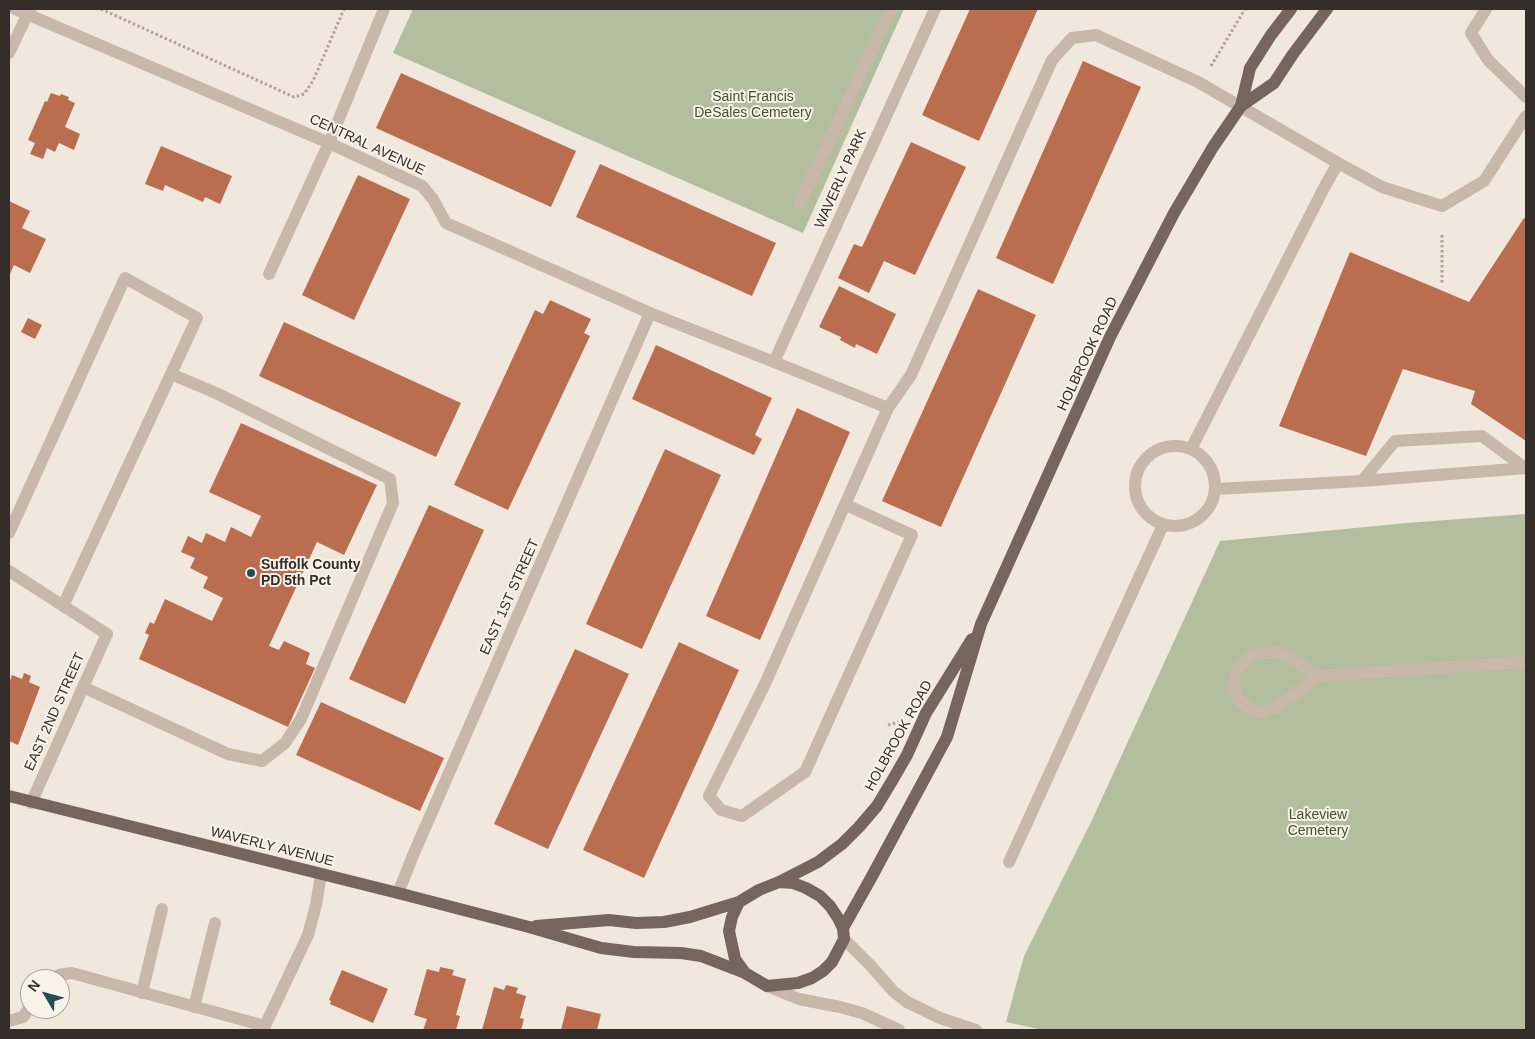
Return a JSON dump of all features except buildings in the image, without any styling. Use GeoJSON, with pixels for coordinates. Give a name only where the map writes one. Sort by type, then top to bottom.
{"type":"FeatureCollection","features":[{"type":"Feature","properties":{"kind":"main road","name":"HOLBROOK ROAD"},"geometry":{"type":"LineString","coordinates":[[1241,106],[1250,68],[1271,35],[1291,9]]}},
{"type":"Feature","properties":{"kind":"main road","name":"HOLBROOK ROAD"},"geometry":{"type":"LineString","coordinates":[[779,882],[818,862],[842,844],[877,806],[907,755],[926,714],[981,624],[1114,328],[1174,213],[1213,147],[1241,106],[1274,83],[1327,9]]}},
{"type":"Feature","properties":{"kind":"main road","name":"HOLBROOK ROAD"},"geometry":{"type":"LineString","coordinates":[[843,934],[947,737],[981,624]]}},
{"type":"Feature","properties":{"kind":"main road","name":"WAVERLY AVENUE"},"geometry":{"type":"LineString","coordinates":[[9,796],[398,893],[601,948],[702,956],[745,973]]}},
{"type":"Feature","properties":{"kind":"main road"},"geometry":{"type":"LineString","coordinates":[[779,882],[793,883],[820,896],[830,906],[843,934],[832,962],[812,978],[798,983],[767,986],[745,973],[735,959],[729,931],[732,917],[740,902],[759,890],[779,882]]}},
{"type":"Feature","properties":{"kind":"main road","name":"WAVERLY AVENUE"},"geometry":{"type":"LineString","coordinates":[[529,927],[609,920],[636,923],[664,922],[690,917],[740,902]]}},
{"type":"Feature","properties":{"kind":"street","name":"CENTRAL AVENUE"},"geometry":{"type":"LineString","coordinates":[[15,9],[29,12],[422,186],[433,199],[446,223],[650,312],[888,408]]}},
{"type":"Feature","properties":{"kind":"street"},"geometry":{"type":"LineString","coordinates":[[269,274],[329,144],[384,9]]}},
{"type":"Feature","properties":{"kind":"street"},"geometry":{"type":"LineString","coordinates":[[800,204],[891,9]]}},
{"type":"Feature","properties":{"kind":"street","name":"WAVERLY PARK"},"geometry":{"type":"LineString","coordinates":[[774,362],[935,9]]}},
{"type":"Feature","properties":{"kind":"street"},"geometry":{"type":"LineString","coordinates":[[1486,9],[1471,34],[1488,60],[1525,91]]}},
{"type":"Feature","properties":{"kind":"street"},"geometry":{"type":"LineString","coordinates":[[9,53],[29,12]]}},
{"type":"Feature","properties":{"kind":"street"},"geometry":{"type":"LineString","coordinates":[[846,505],[912,535],[805,772],[742,816],[721,810],[710,796],[764,686],[888,408],[911,375],[1052,60],[1072,38],[1096,34],[1198,82],[1382,187],[1442,206],[1484,180],[1526,116]]}},
{"type":"Feature","properties":{"kind":"street"},"geometry":{"type":"LineString","coordinates":[[1191,449],[1338,163]]}},
{"type":"Feature","properties":{"kind":"street"},"geometry":{"type":"LineString","coordinates":[[9,533],[124,278],[197,318],[63,606],[9,571]]}},
{"type":"Feature","properties":{"kind":"street","name":"EAST 1ST STREET"},"geometry":{"type":"LineString","coordinates":[[398,893],[650,312]]}},
{"type":"Feature","properties":{"kind":"street"},"geometry":{"type":"LineString","coordinates":[[83,687],[228,754],[262,761],[285,743],[301,720],[393,503],[390,479],[171,374]]}},
{"type":"Feature","properties":{"kind":"street"},"geometry":{"type":"LineString","coordinates":[[1362,481],[1395,441],[1482,436],[1526,468]]}},
{"type":"Feature","properties":{"kind":"street"},"geometry":{"type":"LineString","coordinates":[[1172,446],[1184,447],[1191,449],[1206,460],[1213,471],[1215,488],[1214,496],[1208,508],[1199,518],[1187,524],[1163,525],[1149,516],[1140,506],[1136,493],[1136,479],[1140,467],[1149,456],[1159,449],[1172,446]]}},
{"type":"Feature","properties":{"kind":"street"},"geometry":{"type":"LineString","coordinates":[[1215,488],[1362,481],[1526,468]]}},
{"type":"Feature","properties":{"kind":"street"},"geometry":{"type":"LineString","coordinates":[[1009,862],[1163,525]]}},
{"type":"Feature","properties":{"kind":"street","name":"EAST 2ND STREET"},"geometry":{"type":"LineString","coordinates":[[31,803],[107,634],[63,606]]}},
{"type":"Feature","properties":{"kind":"street"},"geometry":{"type":"LineString","coordinates":[[1320,676],[1279,652],[1253,654],[1236,670],[1233,688],[1242,703],[1258,712],[1276,708],[1320,676],[1526,662]]}},
{"type":"Feature","properties":{"kind":"street"},"geometry":{"type":"LineString","coordinates":[[70,974],[194,1007],[264,1028],[308,935],[316,906],[320,875]]}},
{"type":"Feature","properties":{"kind":"street"},"geometry":{"type":"LineString","coordinates":[[142,993],[162,909]]}},
{"type":"Feature","properties":{"kind":"street"},"geometry":{"type":"LineString","coordinates":[[194,1007],[215,923]]}},
{"type":"Feature","properties":{"kind":"street"},"geometry":{"type":"LineString","coordinates":[[843,934],[893,991],[907,1002],[940,1018],[976,1030]]}},
{"type":"Feature","properties":{"kind":"street"},"geometry":{"type":"LineString","coordinates":[[767,986],[799,999],[862,1013],[896,1030]]}},
{"type":"Feature","properties":{"kind":"path"},"geometry":{"type":"LineString","coordinates":[[101,9],[294,97],[304,94],[313,81],[344,9]]}},
{"type":"Feature","properties":{"kind":"path"},"geometry":{"type":"LineString","coordinates":[[1215,59],[1245,9]]}},
{"type":"Feature","properties":{"kind":"path"},"geometry":{"type":"LineString","coordinates":[[1442,235],[1442,285]]}},
{"type":"Feature","properties":{"kind":"green space","name":"Saint Francis DeSales Cemetery"},"geometry":{"type":"Polygon","coordinates":[[[413,9],[904,9],[803,233],[393,53],[413,9]]]}},
{"type":"Feature","properties":{"kind":"green space","name":"Lakeview Cemetery"},"geometry":{"type":"Polygon","coordinates":[[[1526,514],[1526,1030],[1043,1030],[1006,1022],[1024,956],[1092,820],[1220,541],[1526,514]]]}},
{"type":"Feature","properties":{"kind":"place","name":"Suffolk County PD 5th Pct"},"geometry":{"type":"Point","coordinates":[251,573]}}]}
